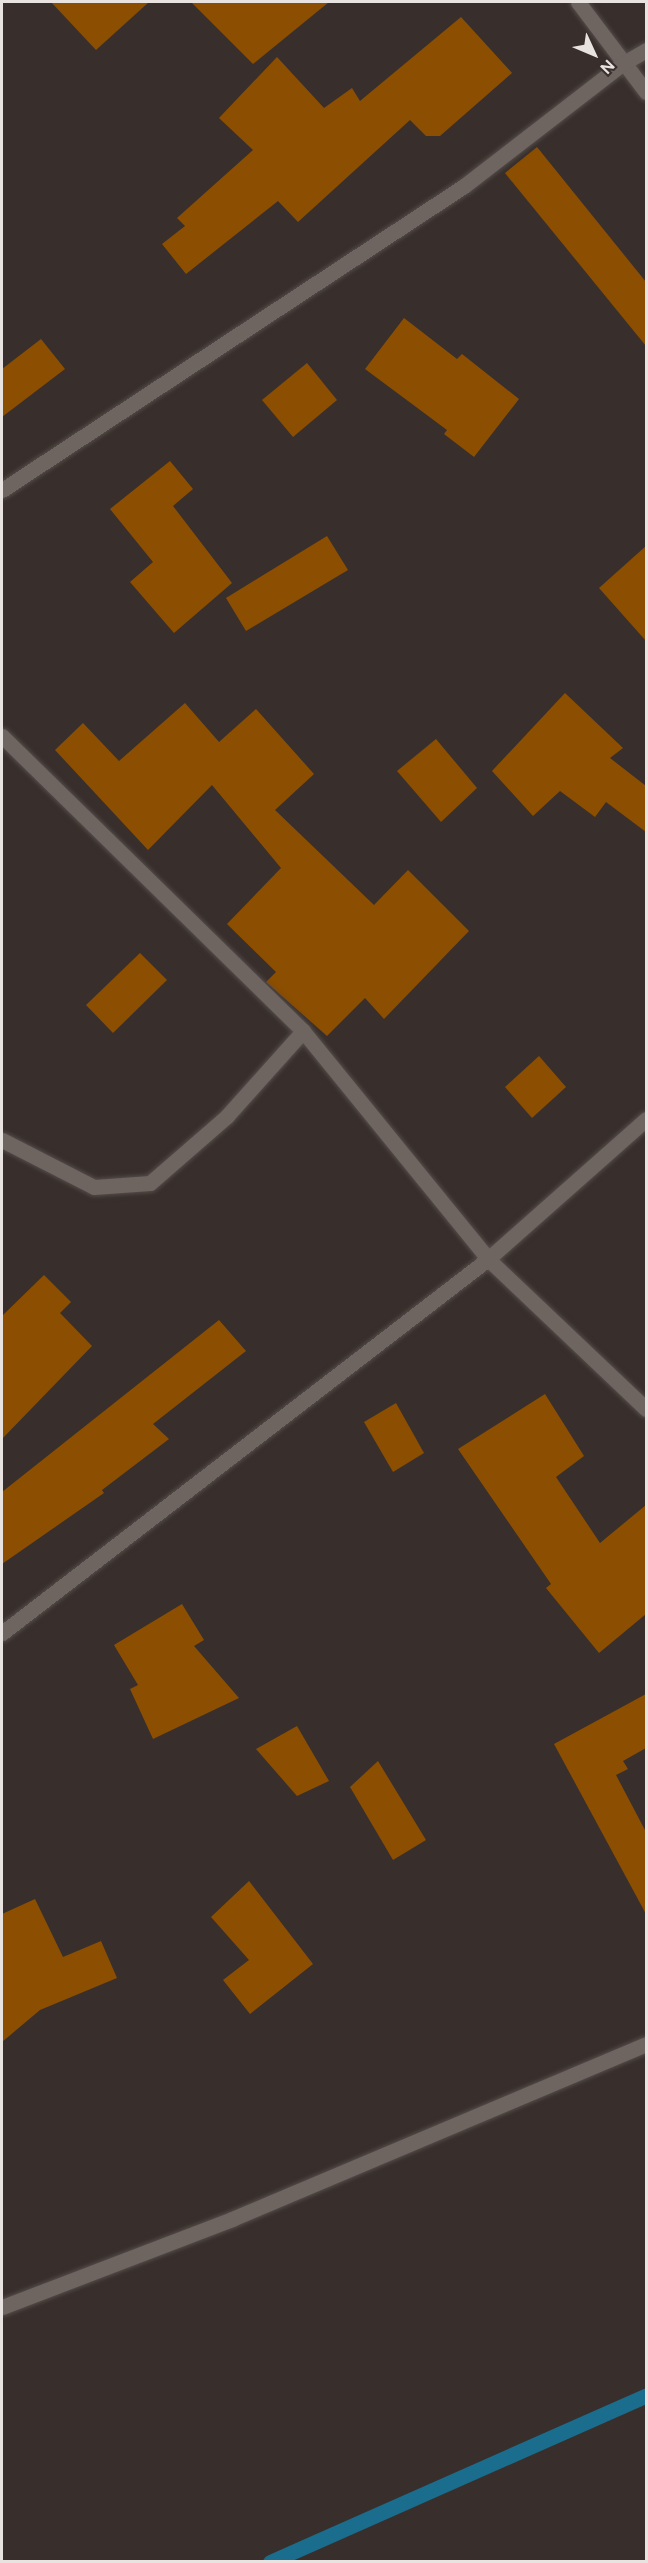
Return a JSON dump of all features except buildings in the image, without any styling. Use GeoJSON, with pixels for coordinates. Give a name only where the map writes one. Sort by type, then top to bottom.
{"type":"FeatureCollection","features":[{"type":"Feature","properties":{"kind":"street"},"geometry":{"type":"LineString","coordinates":[[578,2],[622,64],[646,92]]}},
{"type":"Feature","properties":{"kind":"street"},"geometry":{"type":"LineString","coordinates":[[2,489],[464,186],[622,64],[646,50]]}},
{"type":"Feature","properties":{"kind":"street"},"geometry":{"type":"LineString","coordinates":[[2,736],[303,1031],[488,1258],[646,1409]]}},
{"type":"Feature","properties":{"kind":"street"},"geometry":{"type":"LineString","coordinates":[[2,1140],[94,1187],[150,1183],[227,1116],[303,1031]]}},
{"type":"Feature","properties":{"kind":"street"},"geometry":{"type":"LineString","coordinates":[[2,1633],[488,1258],[646,1119]]}},
{"type":"Feature","properties":{"kind":"street"},"geometry":{"type":"LineString","coordinates":[[2,2307],[232,2219],[646,2044]]}},
{"type":"Feature","properties":{"kind":"waterway"},"geometry":{"type":"LineString","coordinates":[[270,2562],[646,2395]]}}]}
